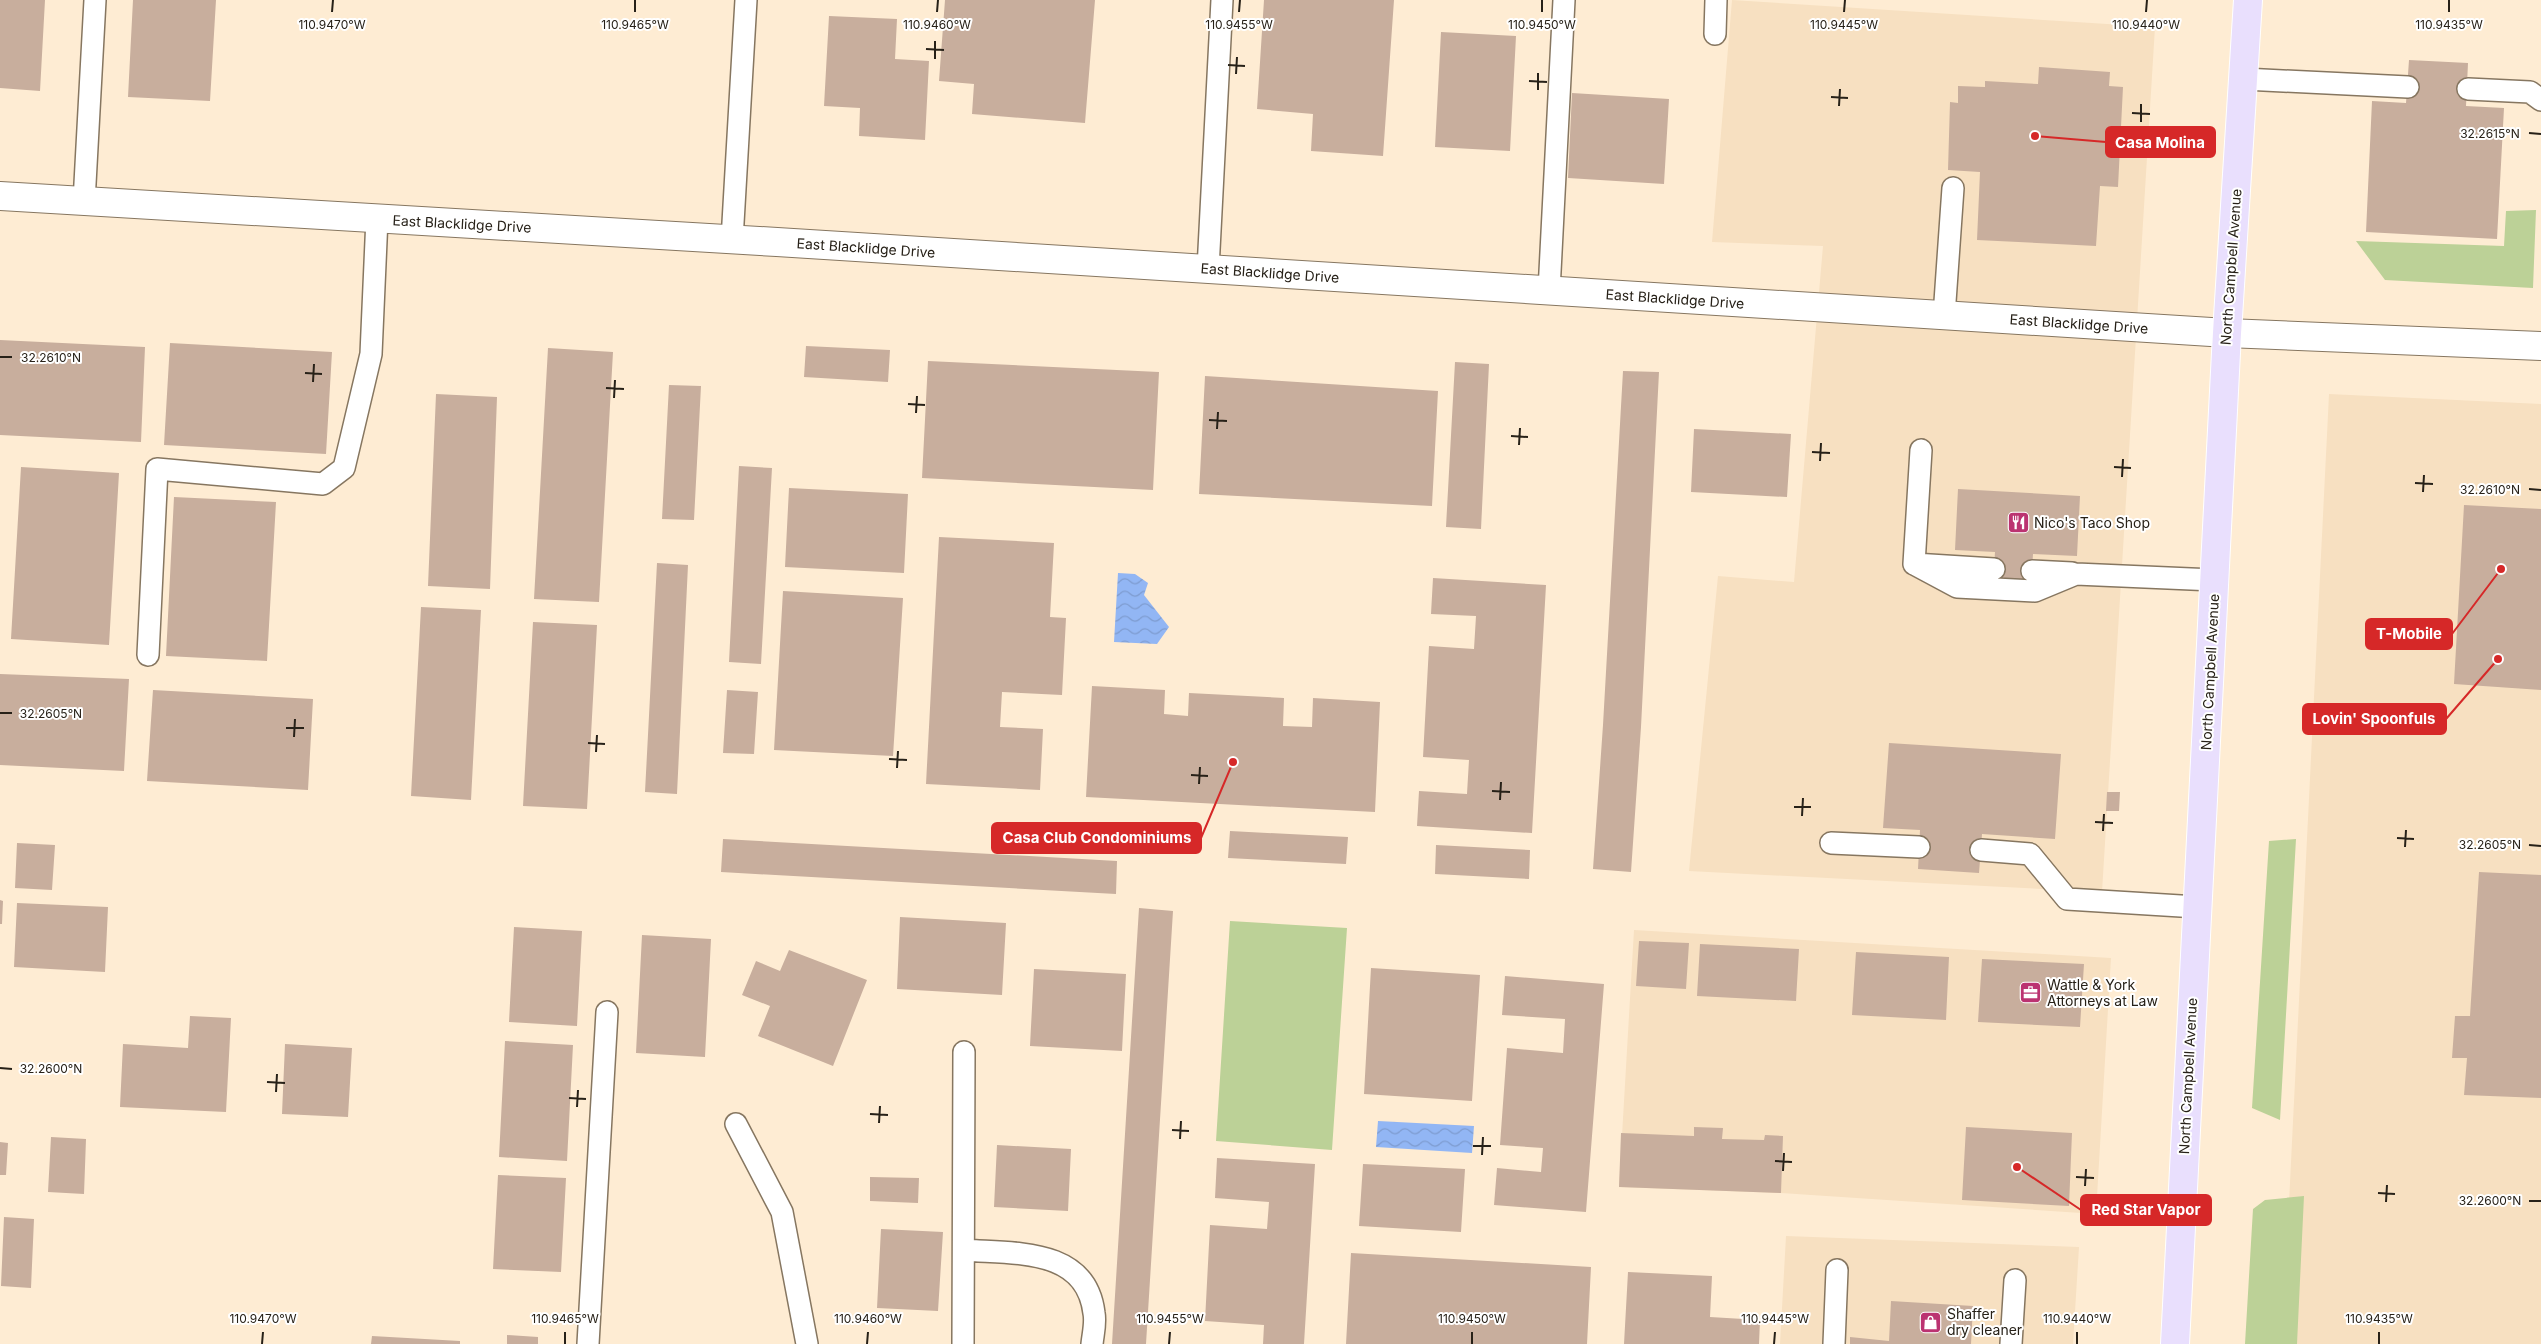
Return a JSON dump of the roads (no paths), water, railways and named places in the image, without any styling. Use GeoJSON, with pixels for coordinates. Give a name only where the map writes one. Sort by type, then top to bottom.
{"type":"FeatureCollection","features":[{"type":"Feature","properties":{"kind":"main road","name":"North Campbell Avenue"},"geometry":{"type":"LineString","coordinates":[[2174,1344],[2227,333],[2248,0]]}},
{"type":"Feature","properties":{"kind":"street","name":"East Blacklidge Drive"},"geometry":{"type":"LineString","coordinates":[[0,196],[2227,333],[2541,346]]}},
{"type":"Feature","properties":{"kind":"lane"},"geometry":{"type":"LineString","coordinates":[[84,202],[95,0]]}},
{"type":"Feature","properties":{"kind":"lane"},"geometry":{"type":"LineString","coordinates":[[732,240],[746,0]]}},
{"type":"Feature","properties":{"kind":"lane"},"geometry":{"type":"LineString","coordinates":[[1208,269],[1222,0]]}},
{"type":"Feature","properties":{"kind":"lane"},"geometry":{"type":"LineString","coordinates":[[1549,291],[1564,0]]}},
{"type":"Feature","properties":{"kind":"lane"},"geometry":{"type":"LineString","coordinates":[[1715,34],[1716,0]]}},
{"type":"Feature","properties":{"kind":"lane"},"geometry":{"type":"LineString","coordinates":[[2244,79],[2408,87]]}},
{"type":"Feature","properties":{"kind":"lane"},"geometry":{"type":"LineString","coordinates":[[2468,89],[2530,92],[2541,100]]}},
{"type":"Feature","properties":{"kind":"lane"},"geometry":{"type":"LineString","coordinates":[[1944,316],[1953,188]]}},
{"type":"Feature","properties":{"kind":"lane"},"geometry":{"type":"LineString","coordinates":[[148,655],[157,469],[323,484],[344,468],[371,354],[377,218]]}},
{"type":"Feature","properties":{"kind":"lane"},"geometry":{"type":"LineString","coordinates":[[1914,564],[1921,450]]}},
{"type":"Feature","properties":{"kind":"lane"},"geometry":{"type":"LineString","coordinates":[[1914,564],[1956,587],[2035,592],[2076,574]]}},
{"type":"Feature","properties":{"kind":"lane"},"geometry":{"type":"LineString","coordinates":[[1914,564],[1994,569]]}},
{"type":"Feature","properties":{"kind":"lane"},"geometry":{"type":"LineString","coordinates":[[2032,571],[2214,580]]}},
{"type":"Feature","properties":{"kind":"lane"},"geometry":{"type":"LineString","coordinates":[[1831,843],[1919,847]]}},
{"type":"Feature","properties":{"kind":"lane"},"geometry":{"type":"LineString","coordinates":[[1981,850],[2030,854],[2067,899],[2197,907]]}},
{"type":"Feature","properties":{"kind":"lane"},"geometry":{"type":"LineString","coordinates":[[588,1344],[607,1012]]}},
{"type":"Feature","properties":{"kind":"lane"},"geometry":{"type":"LineString","coordinates":[[963,1344],[964,1052]]}},
{"type":"Feature","properties":{"kind":"lane"},"geometry":{"type":"LineString","coordinates":[[736,1124],[782,1212],[807,1344]]}},
{"type":"Feature","properties":{"kind":"lane"},"geometry":{"type":"LineString","coordinates":[[964,1250],[1029,1255],[1060,1262],[1068,1267],[1086,1288],[1092,1304],[1095,1315],[1092,1344]]}},
{"type":"Feature","properties":{"kind":"lane"},"geometry":{"type":"LineString","coordinates":[[1834,1344],[1837,1270]]}},
{"type":"Feature","properties":{"kind":"lane"},"geometry":{"type":"LineString","coordinates":[[2011,1344],[2015,1280]]}},
{"type":"Feature","properties":{"kind":"water"},"geometry":{"type":"Polygon","coordinates":[[[1118,573],[1135,574],[1148,583],[1144,595],[1169,627],[1157,644],[1114,642],[1118,573]]]}},
{"type":"Feature","properties":{"kind":"water"},"geometry":{"type":"Polygon","coordinates":[[[1378,1121],[1474,1126],[1472,1153],[1376,1147],[1378,1121]]]}},
{"type":"Feature","properties":{"kind":"place","name":"Casa Molina"},"geometry":{"type":"Point","coordinates":[2035,136]}},
{"type":"Feature","properties":{"kind":"place","name":"Nico's Taco Shop"},"geometry":{"type":"Point","coordinates":[2018,523]}},
{"type":"Feature","properties":{"kind":"place","name":"T-Mobile"},"geometry":{"type":"Point","coordinates":[2501,569]}},
{"type":"Feature","properties":{"kind":"place","name":"Lovin' Spoonfuls"},"geometry":{"type":"Point","coordinates":[2498,659]}},
{"type":"Feature","properties":{"kind":"place","name":"Casa Club Condominiums"},"geometry":{"type":"Point","coordinates":[1233,762]}},
{"type":"Feature","properties":{"kind":"place","name":"Wattle & York Attorneys at Law"},"geometry":{"type":"Point","coordinates":[2031,993]}},
{"type":"Feature","properties":{"kind":"place","name":"Red Star Vapor"},"geometry":{"type":"Point","coordinates":[2017,1167]}},
{"type":"Feature","properties":{"kind":"place","name":"Shaffer dry cleaner"},"geometry":{"type":"Point","coordinates":[1931,1322]}}]}
